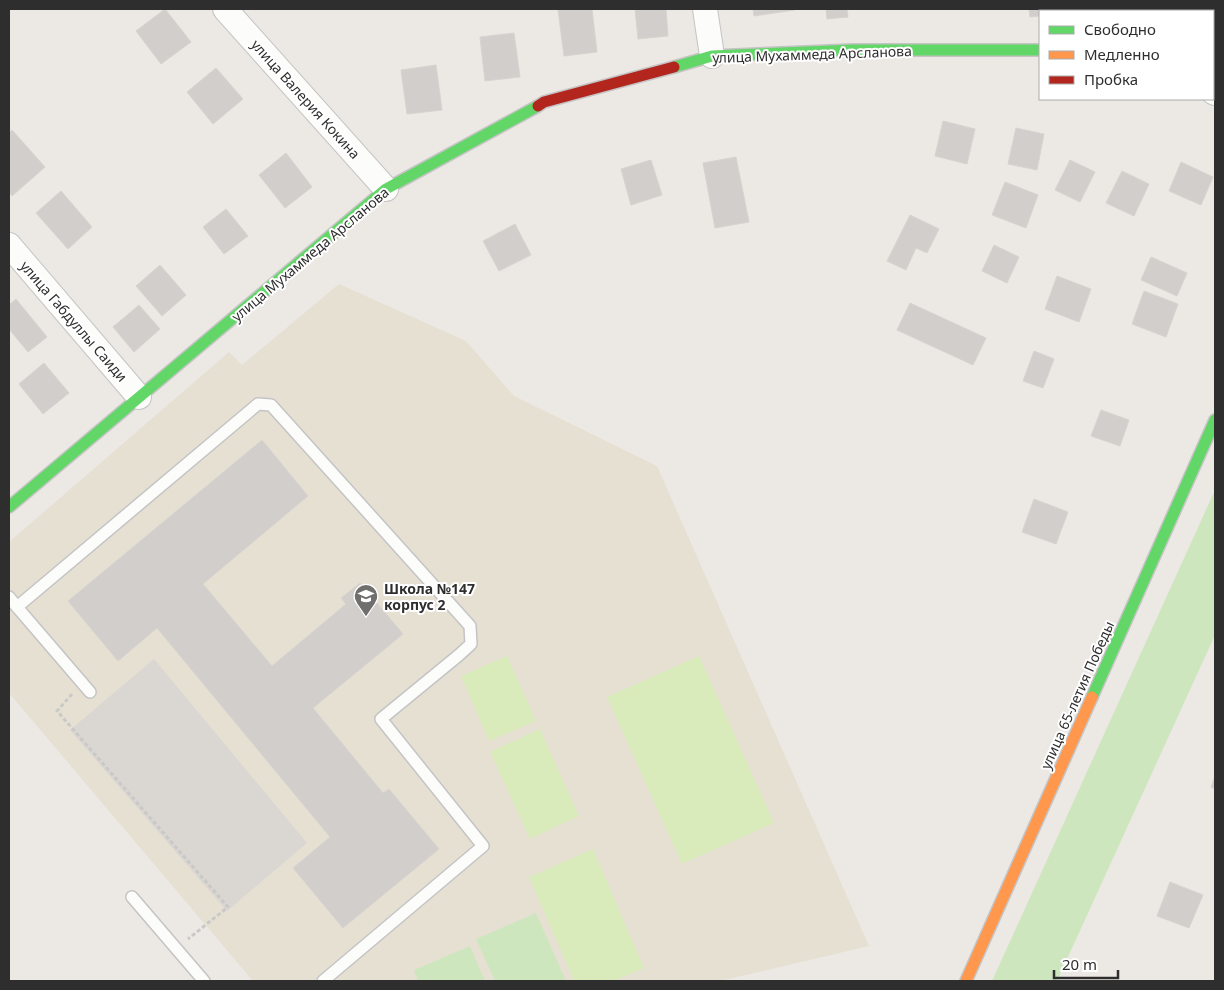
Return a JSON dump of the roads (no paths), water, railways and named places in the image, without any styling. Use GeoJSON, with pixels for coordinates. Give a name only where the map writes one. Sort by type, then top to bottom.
{"type":"FeatureCollection","features":[{"type":"Feature","properties":{"kind":"street","name":"улица Валерия Кокина"},"geometry":{"type":"LineString","coordinates":[[225,9],[386,189]]}},
{"type":"Feature","properties":{"kind":"street"},"geometry":{"type":"LineString","coordinates":[[705,9],[712,56]]}},
{"type":"Feature","properties":{"kind":"street","name":"улица Мухаммеда Арсланова"},"geometry":{"type":"LineString","coordinates":[[9,507],[386,189],[544,102],[712,56],[853,50],[1039,50]]}},
{"type":"Feature","properties":{"kind":"street","name":"улица Габдуллы Саиди"},"geometry":{"type":"LineString","coordinates":[[9,245],[139,397]]}},
{"type":"Feature","properties":{"kind":"street","name":"улица 65-летия Победы"},"geometry":{"type":"LineString","coordinates":[[966,981],[1215,420]]}},
{"type":"Feature","properties":{"kind":"lane"},"geometry":{"type":"LineString","coordinates":[[17,607],[258,404],[271,405],[470,626],[471,644],[381,720],[484,846],[323,981]]}},
{"type":"Feature","properties":{"kind":"lane"},"geometry":{"type":"LineString","coordinates":[[9,597],[90,692]]}},
{"type":"Feature","properties":{"kind":"lane"},"geometry":{"type":"LineString","coordinates":[[132,897],[204,981]]}},
{"type":"Feature","properties":{"kind":"place","name":"Школа №147 корпус 2"},"geometry":{"type":"Point","coordinates":[366,617]}}]}
